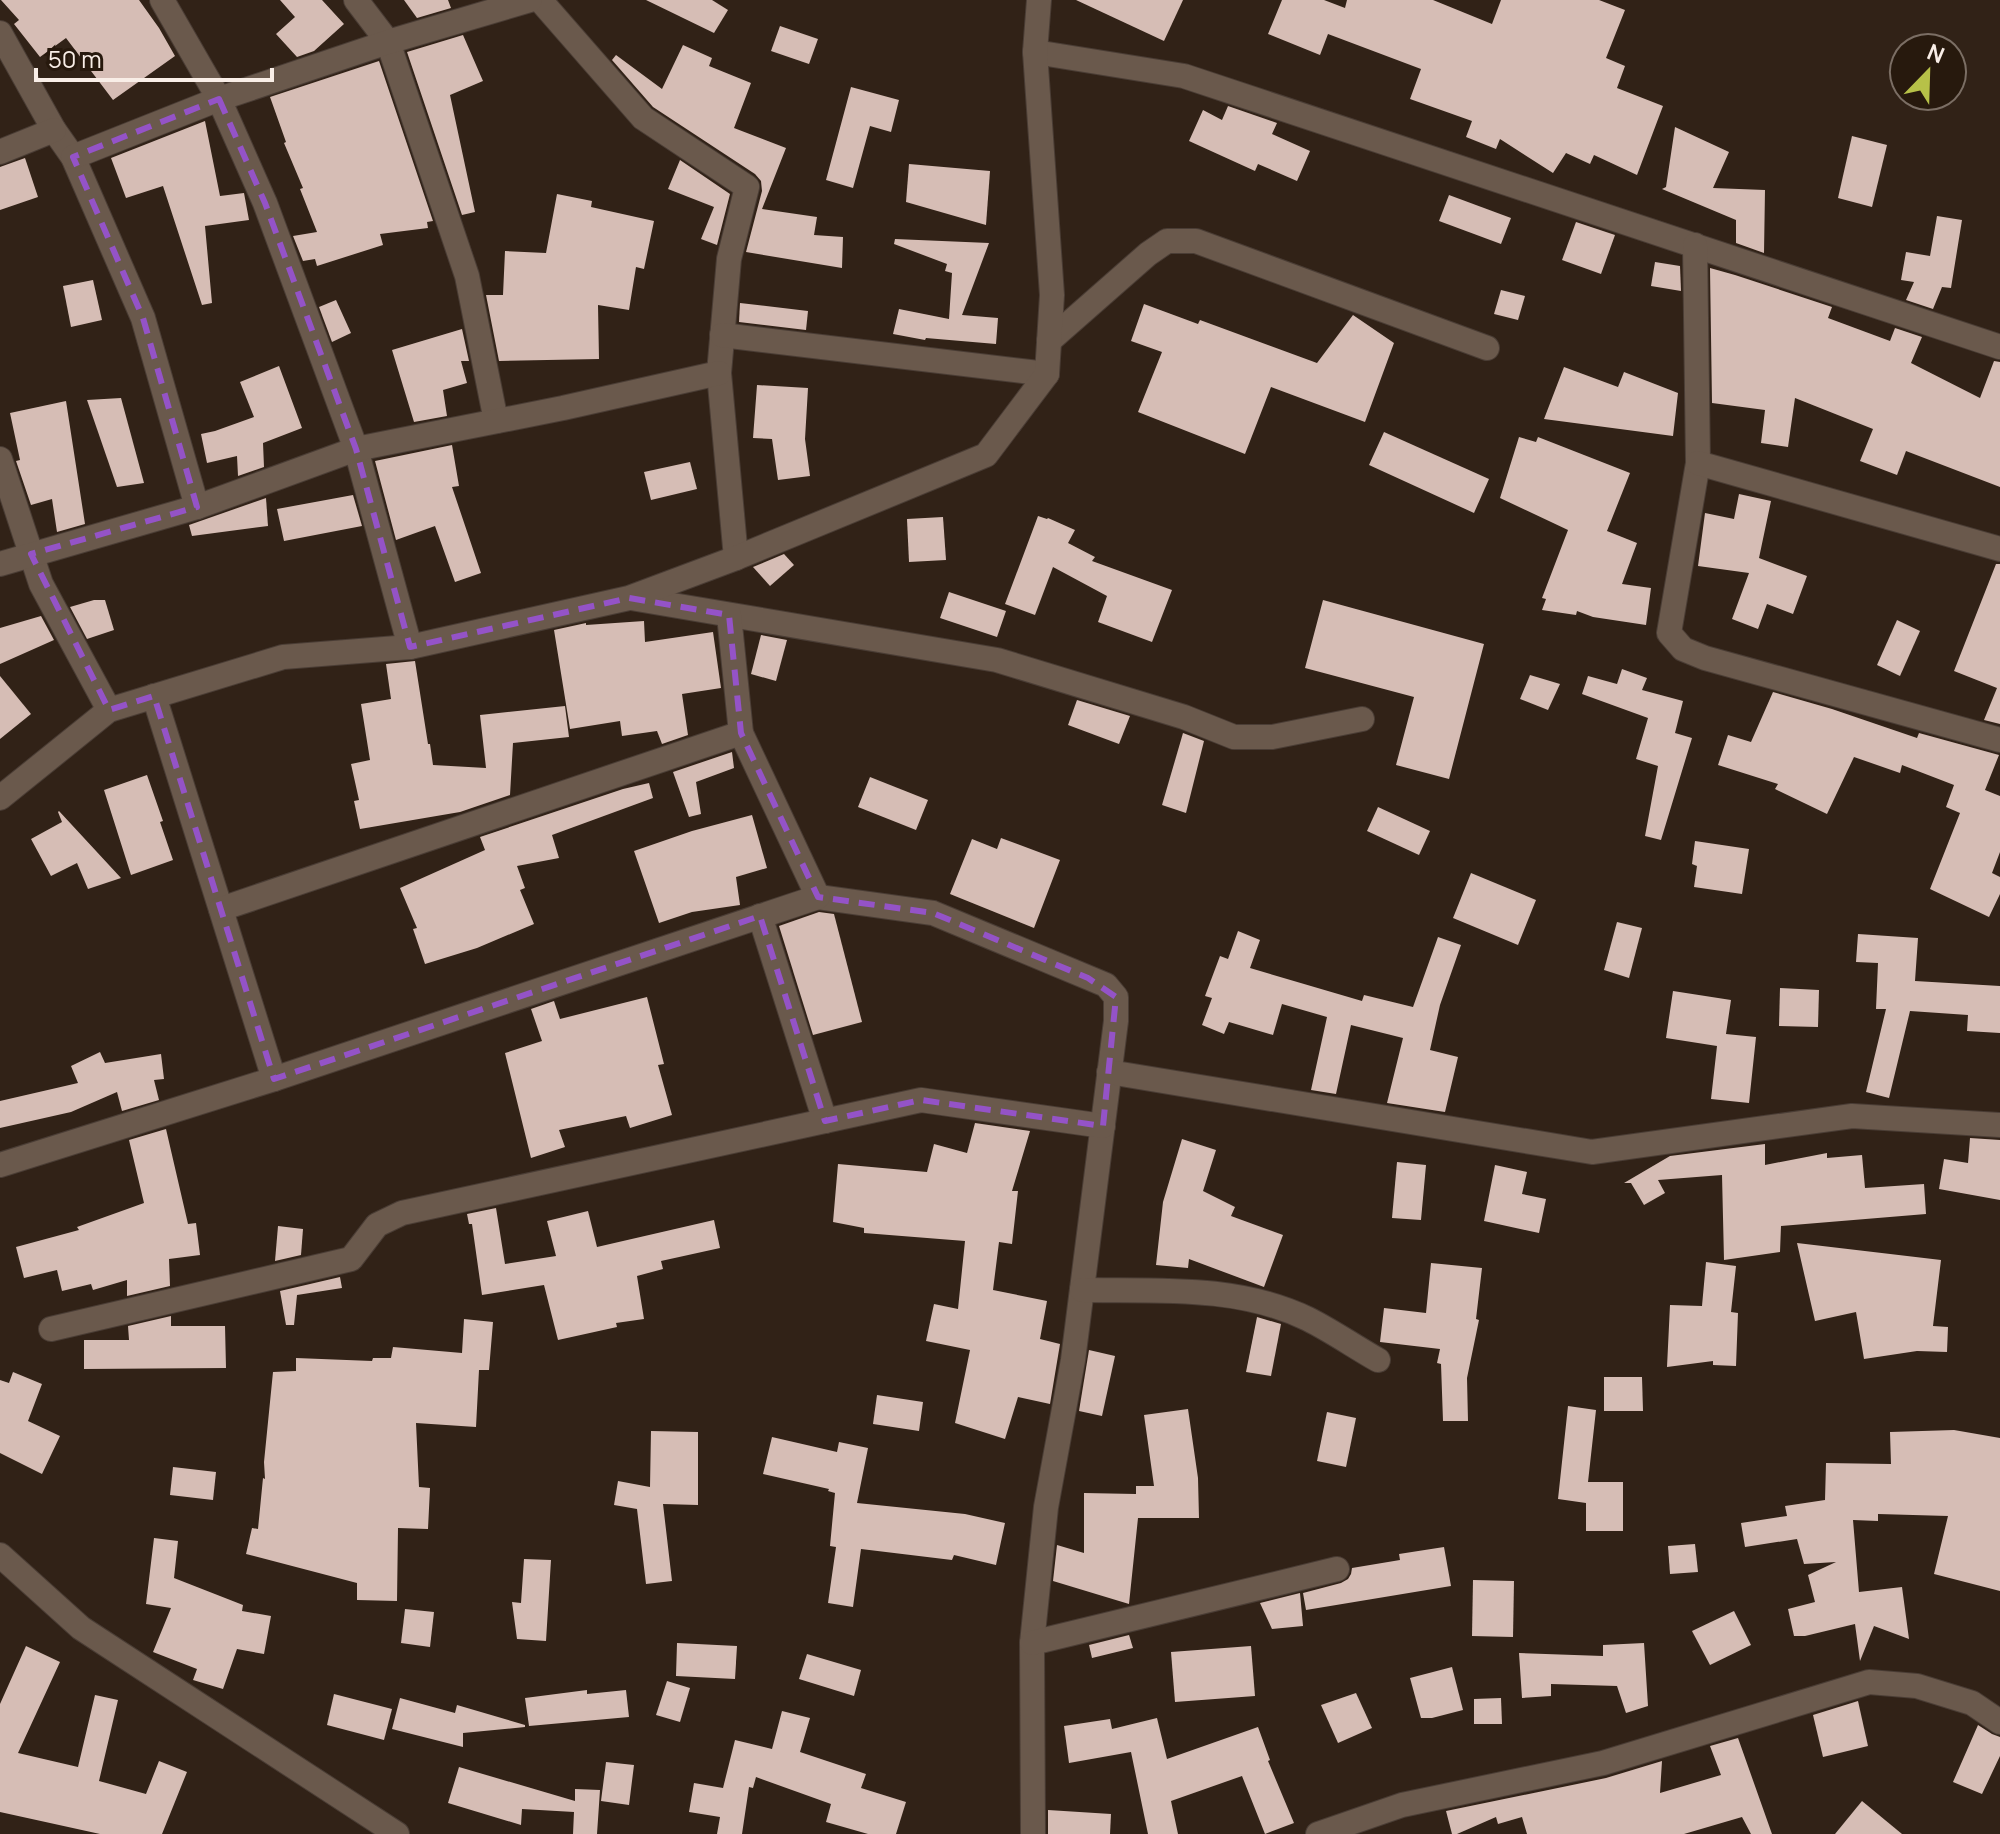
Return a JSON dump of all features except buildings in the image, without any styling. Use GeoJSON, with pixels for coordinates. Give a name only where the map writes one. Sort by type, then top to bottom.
{"type":"FeatureCollection","features":[{"type":"Feature","properties":{"kind":"street"},"geometry":{"type":"LineString","coordinates":[[162,0],[219,99],[265,203],[356,449],[410,647]]}},
{"type":"Feature","properties":{"kind":"street"},"geometry":{"type":"LineString","coordinates":[[356,0],[388,42],[467,276],[496,421]]}},
{"type":"Feature","properties":{"kind":"street"},"geometry":{"type":"LineString","coordinates":[[73,157],[219,99],[388,42],[530,0]]}},
{"type":"Feature","properties":{"kind":"street"},"geometry":{"type":"LineString","coordinates":[[540,0],[643,118],[747,187],[729,259],[719,373],[736,558]]}},
{"type":"Feature","properties":{"kind":"street"},"geometry":{"type":"LineString","coordinates":[[0,798],[109,710],[283,657],[410,647],[629,598],[736,558],[986,455],[1047,374],[1052,295],[1035,52],[1039,0]]}},
{"type":"Feature","properties":{"kind":"street"},"geometry":{"type":"LineString","coordinates":[[0,33],[54,130],[73,157],[143,318],[197,507]]}},
{"type":"Feature","properties":{"kind":"street"},"geometry":{"type":"LineString","coordinates":[[1035,52],[1184,76],[2000,347]]}},
{"type":"Feature","properties":{"kind":"street"},"geometry":{"type":"LineString","coordinates":[[0,152],[54,130]]}},
{"type":"Feature","properties":{"kind":"street"},"geometry":{"type":"LineString","coordinates":[[1049,341],[1158,247],[1167,241],[1196,241],[1487,348]]}},
{"type":"Feature","properties":{"kind":"street"},"geometry":{"type":"LineString","coordinates":[[1695,245],[1698,463],[1669,633],[1683,649],[1705,658],[2000,740]]}},
{"type":"Feature","properties":{"kind":"street"},"geometry":{"type":"LineString","coordinates":[[722,335],[1047,374]]}},
{"type":"Feature","properties":{"kind":"street"},"geometry":{"type":"LineString","coordinates":[[0,564],[197,507],[356,449],[719,373]]}},
{"type":"Feature","properties":{"kind":"street"},"geometry":{"type":"LineString","coordinates":[[0,459],[41,584],[109,710]]}},
{"type":"Feature","properties":{"kind":"street"},"geometry":{"type":"LineString","coordinates":[[1698,463],[2000,549]]}},
{"type":"Feature","properties":{"kind":"street"},"geometry":{"type":"LineString","coordinates":[[629,598],[997,660],[1184,717],[1234,737],[1272,737],[1362,719]]}},
{"type":"Feature","properties":{"kind":"street"},"geometry":{"type":"LineString","coordinates":[[729,615],[741,733],[818,897]]}},
{"type":"Feature","properties":{"kind":"street"},"geometry":{"type":"LineString","coordinates":[[154,696],[274,1079]]}},
{"type":"Feature","properties":{"kind":"street"},"geometry":{"type":"LineString","coordinates":[[221,909],[741,733]]}},
{"type":"Feature","properties":{"kind":"street"},"geometry":{"type":"LineString","coordinates":[[0,1165],[274,1079],[818,897],[933,913],[1106,985],[1116,997],[1116,1021],[1073,1360],[1046,1507],[1032,1643],[1033,1834]]}},
{"type":"Feature","properties":{"kind":"street"},"geometry":{"type":"LineString","coordinates":[[760,916],[825,1121]]}},
{"type":"Feature","properties":{"kind":"street"},"geometry":{"type":"LineString","coordinates":[[1109,1072],[1592,1152],[1852,1116],[2000,1125]]}},
{"type":"Feature","properties":{"kind":"street"},"geometry":{"type":"LineString","coordinates":[[51,1329],[351,1259],[377,1225],[402,1213],[921,1100],[1103,1126]]}},
{"type":"Feature","properties":{"kind":"street"},"geometry":{"type":"LineString","coordinates":[[1082,1290],[1211,1292],[1255,1300],[1307,1319],[1378,1360]]}},
{"type":"Feature","properties":{"kind":"street"},"geometry":{"type":"LineString","coordinates":[[0,1555],[81,1628],[397,1834]]}},
{"type":"Feature","properties":{"kind":"street"},"geometry":{"type":"LineString","coordinates":[[1032,1643],[1337,1569]]}},
{"type":"Feature","properties":{"kind":"street"},"geometry":{"type":"LineString","coordinates":[[1318,1834],[1402,1805],[1603,1763],[1869,1682],[1917,1686],[1972,1703],[2000,1722]]}},
{"type":"Feature","properties":{"kind":"highlighted area"},"geometry":{"type":"Polygon","coordinates":[[[219,99],[265,203],[356,449],[410,647],[629,598],[729,615],[741,733],[818,897],[933,913],[1088,978],[1116,997],[1103,1126],[921,1100],[825,1121],[760,916],[274,1079],[154,696],[109,710],[31,554],[197,507],[143,318],[73,157],[219,99]]]}}]}
